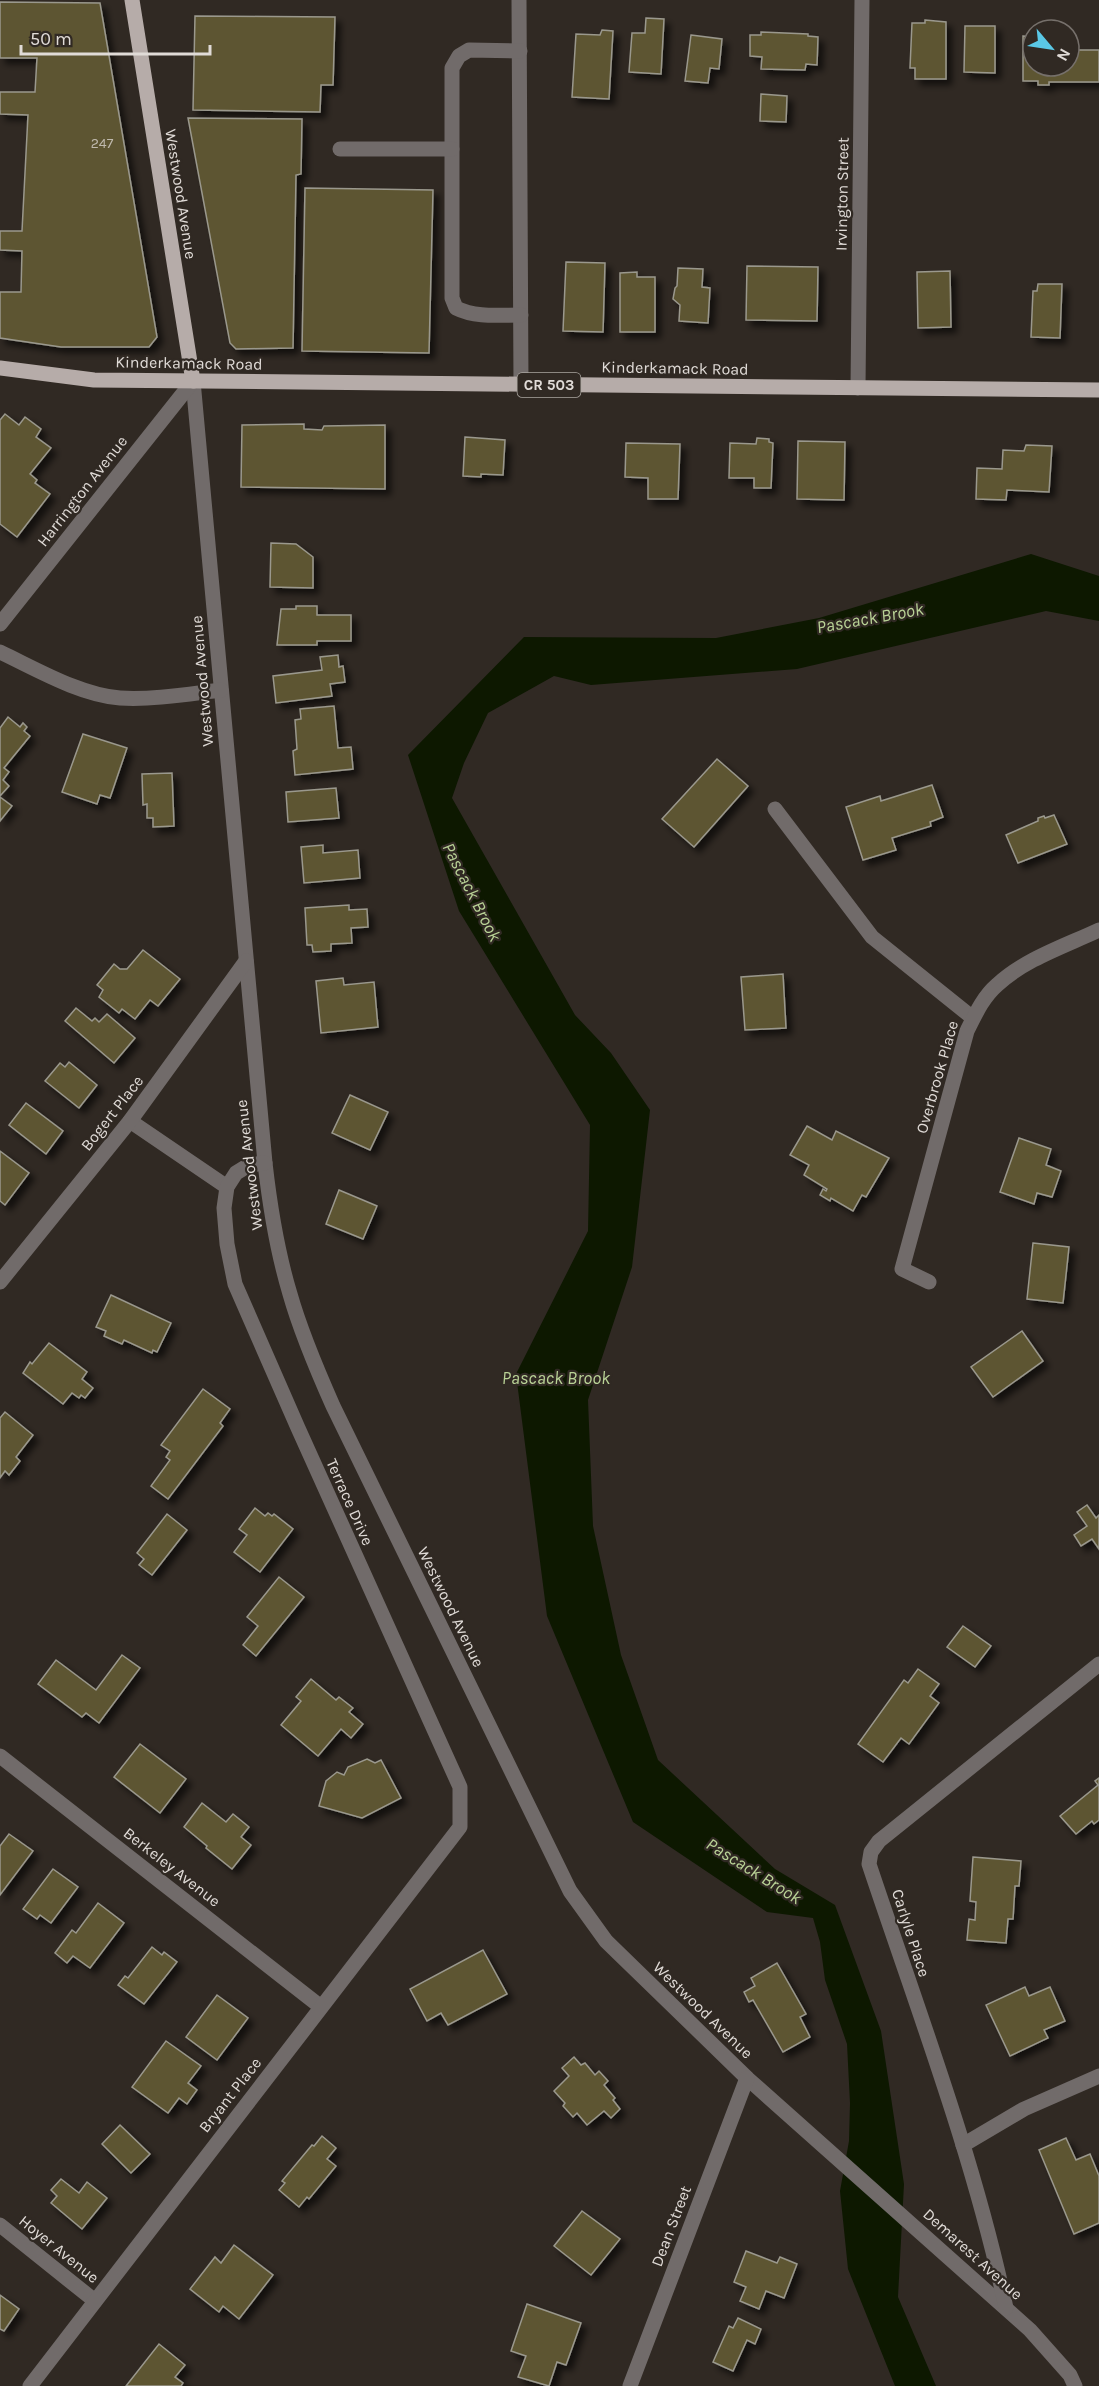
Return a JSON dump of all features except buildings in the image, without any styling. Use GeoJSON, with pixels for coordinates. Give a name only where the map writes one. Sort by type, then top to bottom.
{"type":"FeatureCollection","features":[{"type":"Feature","properties":{"kind":"main road","name":"Westwood Avenue"},"geometry":{"type":"LineString","coordinates":[[132,0],[193,381]]}},
{"type":"Feature","properties":{"kind":"main road","name":"Kinderkamack Road"},"geometry":{"type":"LineString","coordinates":[[0,368],[94,380],[1099,390]]}},
{"type":"Feature","properties":{"kind":"street"},"geometry":{"type":"LineString","coordinates":[[519,0],[521,384]]}},
{"type":"Feature","properties":{"kind":"street","name":"Irvington Street"},"geometry":{"type":"LineString","coordinates":[[858,388],[862,0]]}},
{"type":"Feature","properties":{"kind":"street"},"geometry":{"type":"LineString","coordinates":[[520,51],[469,50],[459,56],[452,68],[452,149],[453,298],[456,308],[465,313],[479,315],[521,315]]}},
{"type":"Feature","properties":{"kind":"street"},"geometry":{"type":"LineString","coordinates":[[340,149],[452,149]]}},
{"type":"Feature","properties":{"kind":"street","name":"Harrington Avenue"},"geometry":{"type":"LineString","coordinates":[[0,624],[193,381]]}},
{"type":"Feature","properties":{"kind":"street","name":"Westwood Avenue"},"geometry":{"type":"LineString","coordinates":[[193,381],[272,1223],[289,1294],[309,1351],[333,1407],[570,1891],[606,1941],[747,2078],[837,2158]]}},
{"type":"Feature","properties":{"kind":"street"},"geometry":{"type":"LineString","coordinates":[[0,652],[73,687],[119,698],[221,690]]}},
{"type":"Feature","properties":{"kind":"street"},"geometry":{"type":"LineString","coordinates":[[775,809],[872,937],[973,1018]]}},
{"type":"Feature","properties":{"kind":"street","name":"Overbrook Place"},"geometry":{"type":"LineString","coordinates":[[929,1282],[902,1269],[967,1031],[973,1018],[996,986],[1019,967],[1099,930]]}},
{"type":"Feature","properties":{"kind":"street","name":"Bogert Place"},"geometry":{"type":"LineString","coordinates":[[0,1282],[130,1121],[246,961]]}},
{"type":"Feature","properties":{"kind":"street"},"geometry":{"type":"LineString","coordinates":[[130,1121],[227,1187],[236,1173],[249,1165],[265,1163]]}},
{"type":"Feature","properties":{"kind":"street","name":"Terrace Drive"},"geometry":{"type":"LineString","coordinates":[[227,1187],[224,1208],[227,1244],[235,1284],[307,1450],[460,1787],[460,1827]]}},
{"type":"Feature","properties":{"kind":"street","name":"Carlyle Place"},"geometry":{"type":"LineString","coordinates":[[1006,2308],[996,2260],[963,2145],[869,1864],[871,1852],[879,1841],[1099,1664]]}},
{"type":"Feature","properties":{"kind":"street","name":"Berkeley Avenue"},"geometry":{"type":"LineString","coordinates":[[0,1756],[321,2007]]}},
{"type":"Feature","properties":{"kind":"street","name":"Bryant Place"},"geometry":{"type":"LineString","coordinates":[[30,2386],[460,1827]]}},
{"type":"Feature","properties":{"kind":"street"},"geometry":{"type":"LineString","coordinates":[[963,2145],[1024,2109],[1099,2076]]}},
{"type":"Feature","properties":{"kind":"street","name":"Dean Street"},"geometry":{"type":"LineString","coordinates":[[630,2386],[747,2078]]}},
{"type":"Feature","properties":{"kind":"street","name":"Demarest Avenue"},"geometry":{"type":"LineString","coordinates":[[837,2158],[1030,2330],[1070,2375],[1075,2386]]}},
{"type":"Feature","properties":{"kind":"street","name":"Hoyer Avenue"},"geometry":{"type":"LineString","coordinates":[[0,2225],[95,2301]]}},
{"type":"Feature","properties":{"kind":"water","name":"Pascack Brook"},"geometry":{"type":"Polygon","coordinates":[[[1031,554],[1099,576],[1099,621],[1046,611],[797,669],[591,685],[554,676],[488,713],[464,763],[452,798],[575,1015],[611,1053],[650,1110],[632,1267],[588,1400],[593,1526],[621,1655],[658,1760],[775,1869],[835,1905],[881,2031],[904,2184],[898,2297],[936,2386],[895,2386],[848,2269],[840,2191],[849,2141],[847,2044],[825,1980],[820,1942],[813,1918],[767,1912],[633,1822],[547,1616],[516,1374],[588,1231],[590,1125],[459,911],[408,755],[524,637],[716,638],[819,618],[1031,554]]]}}]}
